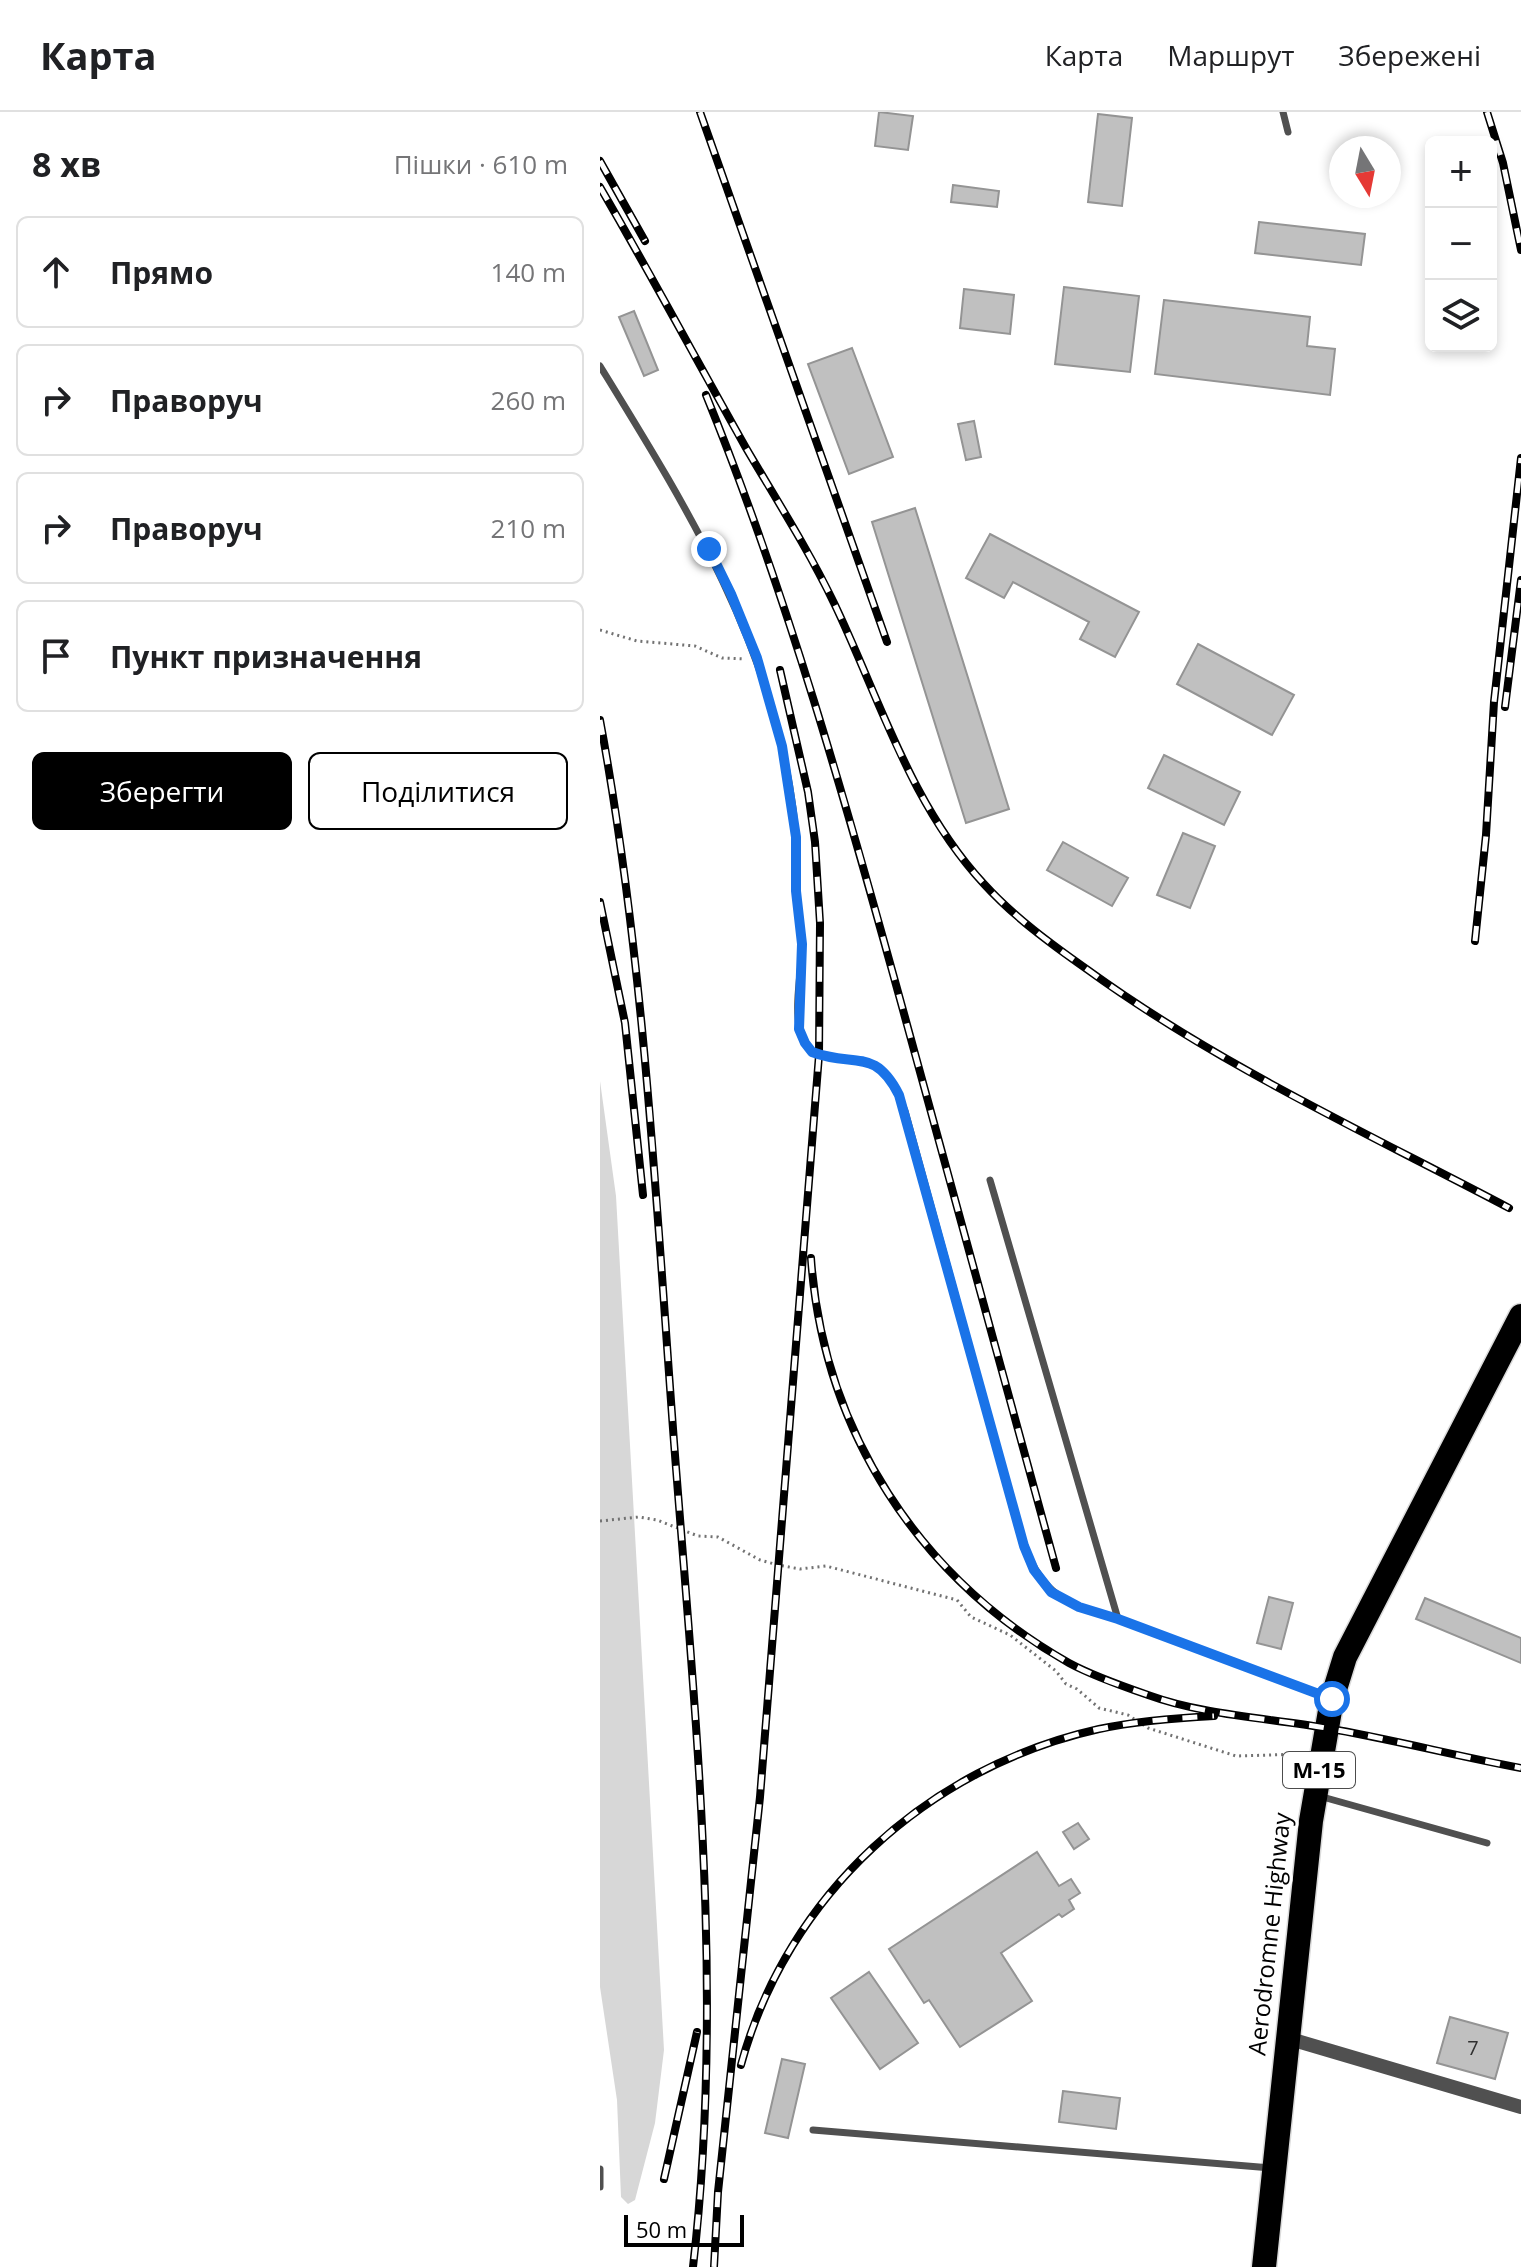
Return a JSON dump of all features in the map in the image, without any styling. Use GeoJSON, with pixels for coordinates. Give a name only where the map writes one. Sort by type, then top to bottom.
{"type":"FeatureCollection","features":[{"type":"Feature","properties":{"kind":"highway","name":"Aerodromne Highway"},"geometry":{"type":"LineString","coordinates":[[1264,2267],[1314,1795],[1332,1699],[1345,1657],[1365,1615],[1521,1316]]}},
{"type":"Feature","properties":{"kind":"street"},"geometry":{"type":"LineString","coordinates":[[1287,2038],[1521,2107]]}},
{"type":"Feature","properties":{"kind":"lane"},"geometry":{"type":"LineString","coordinates":[[1283,112],[1288,132]]}},
{"type":"Feature","properties":{"kind":"lane"},"geometry":{"type":"LineString","coordinates":[[600,366],[647,440],[709,549],[757,658],[782,746],[793,806],[796,891],[802,944],[799,1029],[812,1052],[870,1062],[883,1069],[890,1078],[908,1122],[1024,1546],[1034,1570],[1051,1592],[1079,1607],[1332,1699]]}},
{"type":"Feature","properties":{"kind":"lane"},"geometry":{"type":"LineString","coordinates":[[990,1180],[1118,1619]]}},
{"type":"Feature","properties":{"kind":"lane"},"geometry":{"type":"LineString","coordinates":[[1314,1795],[1487,1843]]}},
{"type":"Feature","properties":{"kind":"lane"},"geometry":{"type":"LineString","coordinates":[[813,2130],[1273,2168]]}},
{"type":"Feature","properties":{"kind":"lane"},"geometry":{"type":"LineString","coordinates":[[600,2169],[600,2187]]}},
{"type":"Feature","properties":{"kind":"path"},"geometry":{"type":"LineString","coordinates":[[600,630],[637,641],[702,647],[722,658],[753,659]]}},
{"type":"Feature","properties":{"kind":"path"},"geometry":{"type":"LineString","coordinates":[[600,1521],[639,1517],[657,1520],[698,1536],[718,1537],[760,1560],[778,1565],[800,1569],[826,1566],[957,1600],[971,1617],[1010,1635],[1099,1708],[1128,1715],[1148,1728],[1236,1756],[1296,1756],[1323,1750]]}},
{"type":"Feature","properties":{"kind":"shaded area"},"geometry":{"type":"Polygon","coordinates":[[[600,1081],[616,1196],[664,2050],[655,2123],[635,2200],[628,2204],[621,2197],[617,2100],[600,1987],[600,1081]]]}},
{"type":"Feature","properties":{"kind":"building"},"geometry":{"type":"Polygon","coordinates":[[[879,112],[913,116],[908,150],[875,146],[879,112]]]}},
{"type":"Feature","properties":{"kind":"building"},"geometry":{"type":"Polygon","coordinates":[[[1098,114],[1132,118],[1122,206],[1088,202],[1098,114]]]}},
{"type":"Feature","properties":{"kind":"building"},"geometry":{"type":"Polygon","coordinates":[[[953,185],[999,191],[997,207],[951,202],[953,185]]]}},
{"type":"Feature","properties":{"kind":"building"},"geometry":{"type":"Polygon","coordinates":[[[1259,222],[1365,234],[1361,265],[1255,253],[1259,222]]]}},
{"type":"Feature","properties":{"kind":"building"},"geometry":{"type":"Polygon","coordinates":[[[1064,287],[1139,296],[1130,372],[1055,364],[1064,287]]]}},
{"type":"Feature","properties":{"kind":"building"},"geometry":{"type":"Polygon","coordinates":[[[964,289],[1014,295],[1010,334],[960,328],[964,289]]]}},
{"type":"Feature","properties":{"kind":"building"},"geometry":{"type":"Polygon","coordinates":[[[1164,300],[1310,317],[1307,346],[1335,349],[1330,395],[1155,374],[1164,300]]]}},
{"type":"Feature","properties":{"kind":"building"},"geometry":{"type":"Polygon","coordinates":[[[634,311],[658,370],[644,376],[619,317],[634,311]]]}},
{"type":"Feature","properties":{"kind":"building"},"geometry":{"type":"Polygon","coordinates":[[[852,348],[893,457],[849,474],[808,364],[852,348]]]}},
{"type":"Feature","properties":{"kind":"building"},"geometry":{"type":"Polygon","coordinates":[[[974,421],[981,457],[966,460],[958,424],[974,421]]]}},
{"type":"Feature","properties":{"kind":"building"},"geometry":{"type":"Polygon","coordinates":[[[915,508],[1009,809],[966,823],[872,522],[915,508]]]}},
{"type":"Feature","properties":{"kind":"building"},"geometry":{"type":"Polygon","coordinates":[[[990,534],[1139,612],[1115,657],[1080,639],[1089,622],[1013,582],[1004,598],[966,578],[990,534]]]}},
{"type":"Feature","properties":{"kind":"building"},"geometry":{"type":"Polygon","coordinates":[[[1198,644],[1294,695],[1272,735],[1177,684],[1198,644]]]}},
{"type":"Feature","properties":{"kind":"building"},"geometry":{"type":"Polygon","coordinates":[[[1164,755],[1240,792],[1224,825],[1148,788],[1164,755]]]}},
{"type":"Feature","properties":{"kind":"building"},"geometry":{"type":"Polygon","coordinates":[[[1183,833],[1215,846],[1190,908],[1157,895],[1183,833]]]}},
{"type":"Feature","properties":{"kind":"building"},"geometry":{"type":"Polygon","coordinates":[[[1063,842],[1128,878],[1112,906],[1047,870],[1063,842]]]}},
{"type":"Feature","properties":{"kind":"building"},"geometry":{"type":"Polygon","coordinates":[[[1269,1597],[1293,1603],[1281,1649],[1257,1643],[1269,1597]]]}},
{"type":"Feature","properties":{"kind":"building"},"geometry":{"type":"Polygon","coordinates":[[[1425,1598],[1521,1638],[1521,1663],[1416,1619],[1425,1598]]]}},
{"type":"Feature","properties":{"kind":"building"},"geometry":{"type":"Polygon","coordinates":[[[1078,1823],[1089,1839],[1074,1849],[1063,1832],[1078,1823]]]}},
{"type":"Feature","properties":{"kind":"building"},"geometry":{"type":"Polygon","coordinates":[[[1037,1852],[1059,1886],[1071,1879],[1080,1893],[1069,1900],[1074,1909],[1062,1917],[1059,1914],[1001,1953],[1032,2001],[960,2047],[929,2000],[924,2003],[889,1949],[1037,1852]]]}},
{"type":"Feature","properties":{"kind":"building"},"geometry":{"type":"Polygon","coordinates":[[[869,1972],[918,2043],[880,2069],[831,1998],[869,1972]]]}},
{"type":"Feature","properties":{"kind":"building"},"geometry":{"type":"Polygon","coordinates":[[[1450,2017],[1508,2033],[1495,2079],[1437,2063],[1450,2017]]]}},
{"type":"Feature","properties":{"kind":"building"},"geometry":{"type":"Polygon","coordinates":[[[782,2059],[805,2064],[788,2138],[765,2133],[782,2059]]]}},
{"type":"Feature","properties":{"kind":"building"},"geometry":{"type":"Polygon","coordinates":[[[1063,2091],[1120,2098],[1116,2129],[1059,2122],[1063,2091]]]}},
{"type":"Feature","properties":{"kind":"railway"},"geometry":{"type":"LineString","coordinates":[[700,112],[887,642]]}},
{"type":"Feature","properties":{"kind":"railway"},"geometry":{"type":"LineString","coordinates":[[1487,112],[1503,163],[1521,250]]}},
{"type":"Feature","properties":{"kind":"railway"},"geometry":{"type":"LineString","coordinates":[[600,161],[645,241]]}},
{"type":"Feature","properties":{"kind":"railway"},"geometry":{"type":"LineString","coordinates":[[600,187],[824,583],[916,785],[958,853],[984,884],[1020,919],[1060,950],[1189,1037],[1294,1096],[1509,1208]]}},
{"type":"Feature","properties":{"kind":"railway"},"geometry":{"type":"LineString","coordinates":[[706,395],[763,546],[837,777],[1056,1568]]}},
{"type":"Feature","properties":{"kind":"railway"},"geometry":{"type":"LineString","coordinates":[[1475,941],[1486,835],[1494,702],[1521,458]]}},
{"type":"Feature","properties":{"kind":"railway"},"geometry":{"type":"LineString","coordinates":[[1505,707],[1521,580]]}},
{"type":"Feature","properties":{"kind":"railway"},"geometry":{"type":"LineString","coordinates":[[714,2267],[718,2192],[760,1797],[819,1055],[820,923],[815,842],[808,792],[780,670]]}},
{"type":"Feature","properties":{"kind":"railway"},"geometry":{"type":"LineString","coordinates":[[600,720],[628,899],[647,1080],[698,1751],[707,1958],[702,2164],[693,2267]]}},
{"type":"Feature","properties":{"kind":"railway"},"geometry":{"type":"LineString","coordinates":[[600,902],[625,1023],[643,1195]]}},
{"type":"Feature","properties":{"kind":"railway"},"geometry":{"type":"LineString","coordinates":[[811,1258],[819,1322],[835,1382],[858,1440],[888,1494],[925,1543],[967,1588],[1015,1628],[1078,1668],[1169,1702],[1213,1712],[1350,1732],[1521,1768]]}},
{"type":"Feature","properties":{"kind":"railway"},"geometry":{"type":"LineString","coordinates":[[741,2065],[763,2003],[792,1946],[829,1894],[873,1848],[923,1807],[977,1774],[1036,1747],[1113,1726],[1214,1716]]}},
{"type":"Feature","properties":{"kind":"railway"},"geometry":{"type":"LineString","coordinates":[[664,2179],[697,2032]]}},
{"type":"Feature","properties":{"kind":"route"},"geometry":{"type":"LineString","coordinates":[[709,549],[757,658],[782,746],[796,837],[796,891],[802,944],[799,1029],[812,1052],[870,1062],[883,1069],[899,1095],[1024,1546],[1034,1570],[1051,1592],[1079,1607],[1332,1699]]}}]}
